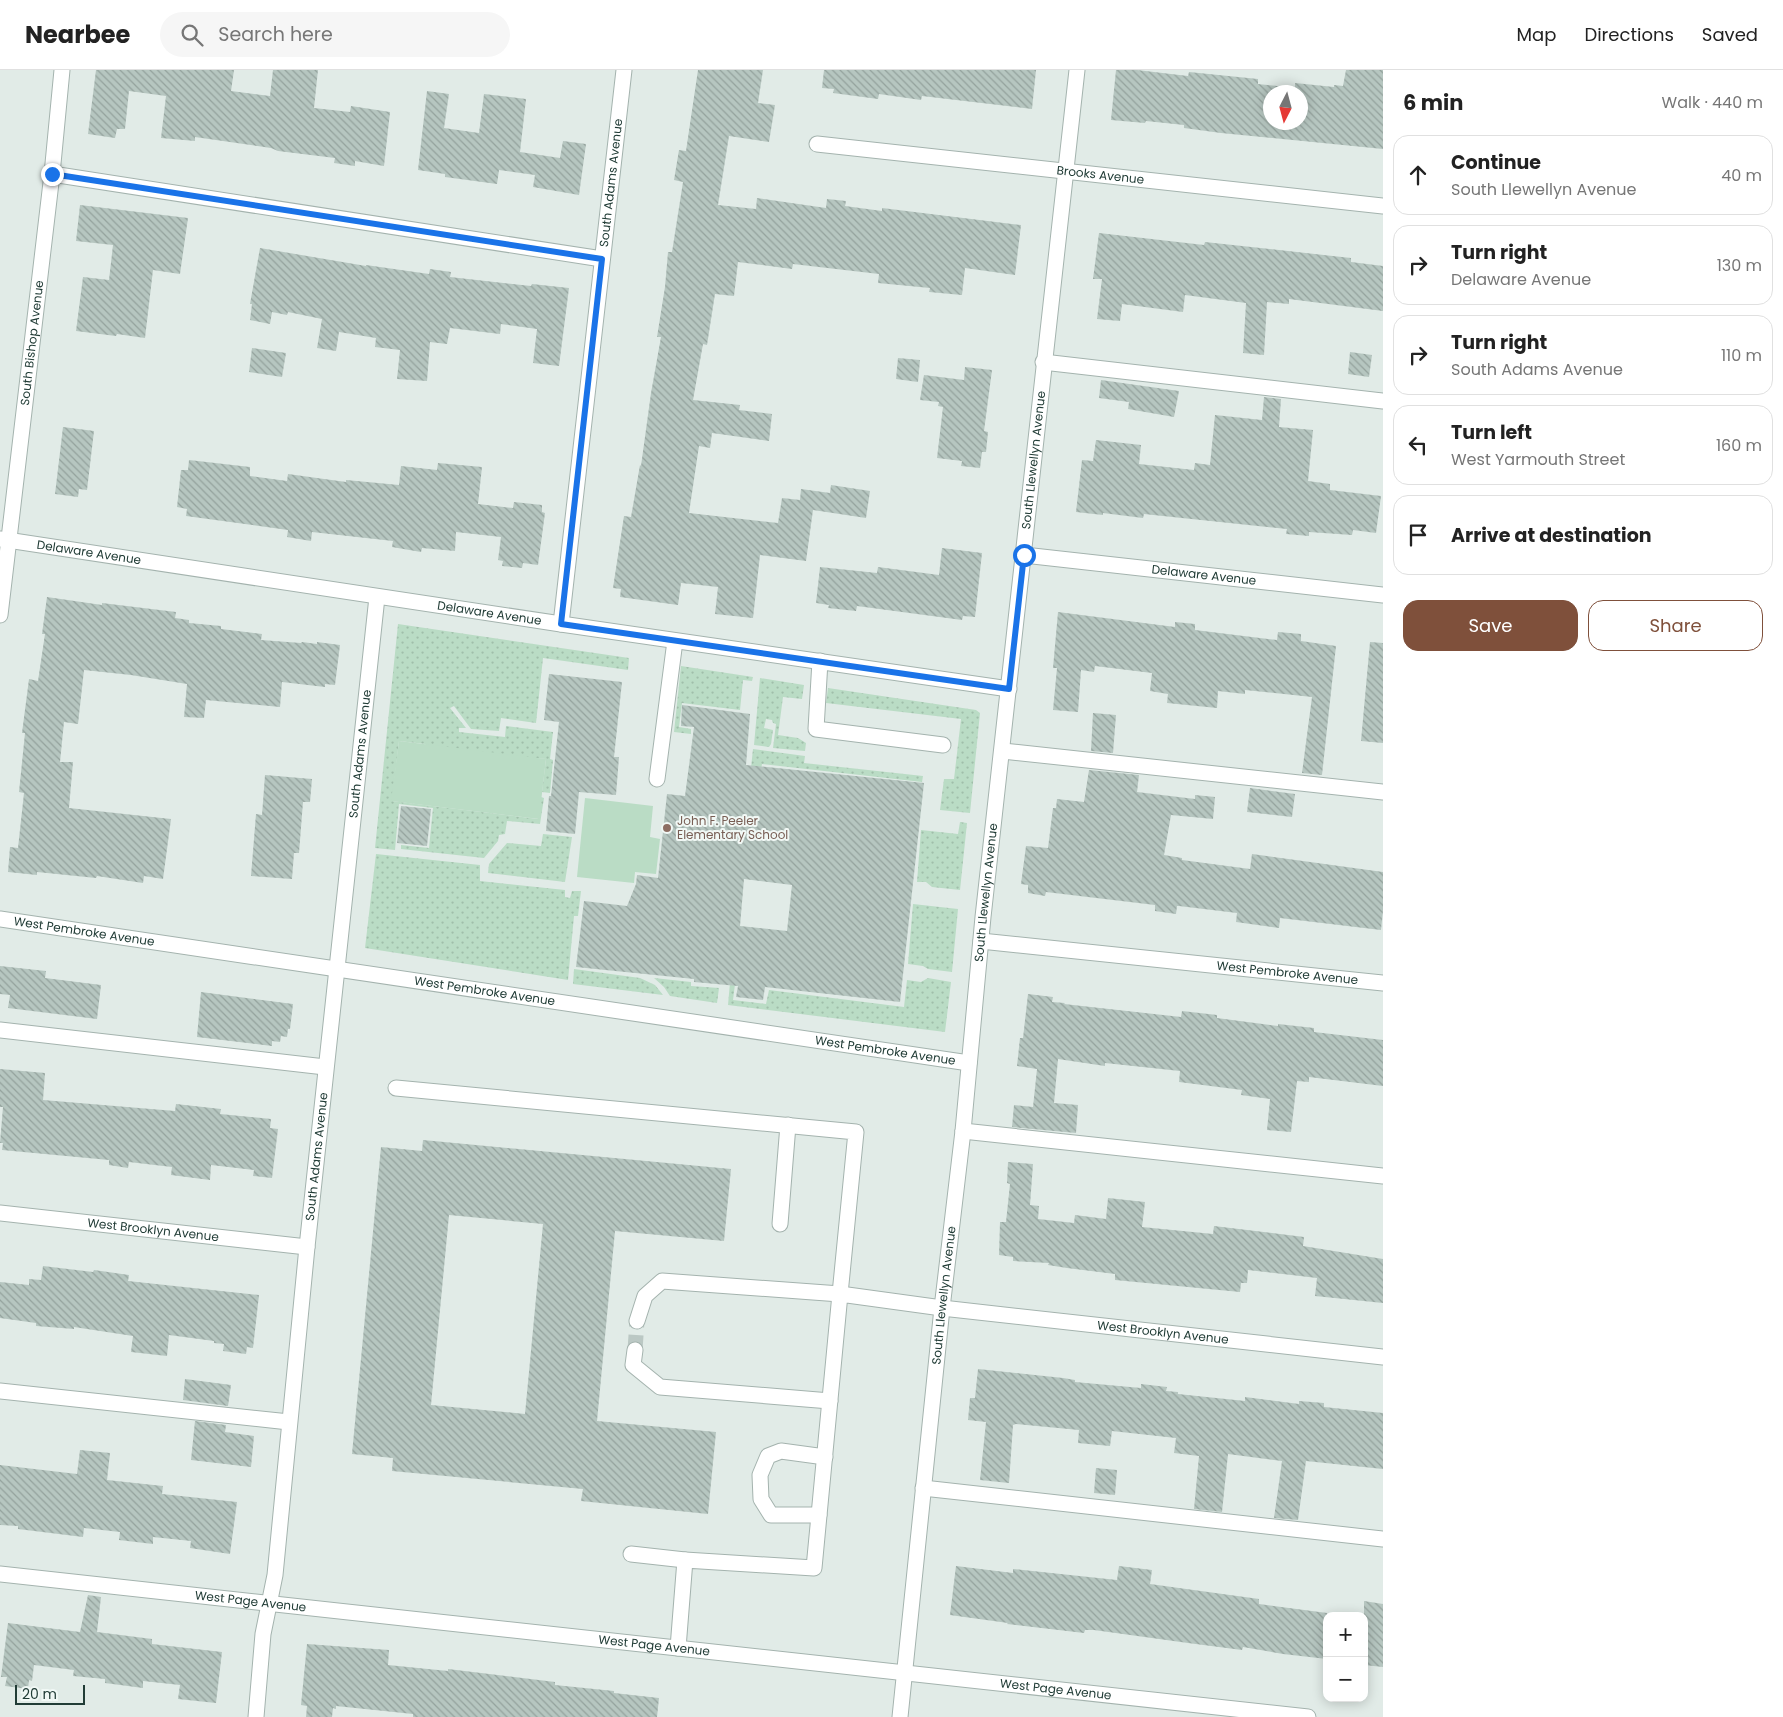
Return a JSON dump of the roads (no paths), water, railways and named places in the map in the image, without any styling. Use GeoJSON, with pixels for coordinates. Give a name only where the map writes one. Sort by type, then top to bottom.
{"type":"FeatureCollection","features":[{"type":"Feature","properties":{"kind":"street","name":"South Bishop Avenue"},"geometry":{"type":"LineString","coordinates":[[0,616],[4,539],[52,174],[62,70]]}},
{"type":"Feature","properties":{"kind":"street","name":"South Adams Avenue"},"geometry":{"type":"LineString","coordinates":[[561,624],[624,70]]}},
{"type":"Feature","properties":{"kind":"street","name":"South Llewellyn Avenue"},"geometry":{"type":"LineString","coordinates":[[900,1717],[1043,362],[1077,70]]}},
{"type":"Feature","properties":{"kind":"street","name":"Brooks Avenue"},"geometry":{"type":"LineString","coordinates":[[817,144],[1383,206]]}},
{"type":"Feature","properties":{"kind":"street"},"geometry":{"type":"LineString","coordinates":[[52,174],[602,259]]}},
{"type":"Feature","properties":{"kind":"street"},"geometry":{"type":"LineString","coordinates":[[1043,362],[1383,401]]}},
{"type":"Feature","properties":{"kind":"street","name":"Delaware Avenue"},"geometry":{"type":"LineString","coordinates":[[4,539],[377,597],[1009,689]]}},
{"type":"Feature","properties":{"kind":"street","name":"Delaware Avenue"},"geometry":{"type":"LineString","coordinates":[[1024,555],[1383,594]]}},
{"type":"Feature","properties":{"kind":"street","name":"South Adams Avenue"},"geometry":{"type":"LineString","coordinates":[[256,1717],[263,1634],[275,1575],[306,1247],[377,597]]}},
{"type":"Feature","properties":{"kind":"street"},"geometry":{"type":"LineString","coordinates":[[657,779],[675,641]]}},
{"type":"Feature","properties":{"kind":"street"},"geometry":{"type":"LineString","coordinates":[[820,661],[816,729],[943,745]]}},
{"type":"Feature","properties":{"kind":"street"},"geometry":{"type":"LineString","coordinates":[[1002,751],[1383,792]]}},
{"type":"Feature","properties":{"kind":"street","name":"West Pembroke Avenue"},"geometry":{"type":"LineString","coordinates":[[0,919],[969,1063]]}},
{"type":"Feature","properties":{"kind":"street","name":"West Pembroke Avenue"},"geometry":{"type":"LineString","coordinates":[[981,941],[1383,983]]}},
{"type":"Feature","properties":{"kind":"street"},"geometry":{"type":"LineString","coordinates":[[0,1030],[325,1067]]}},
{"type":"Feature","properties":{"kind":"street"},"geometry":{"type":"LineString","coordinates":[[396,1088],[856,1132],[814,1568],[685,1560],[631,1554]]}},
{"type":"Feature","properties":{"kind":"street"},"geometry":{"type":"LineString","coordinates":[[780,1224],[788,1125]]}},
{"type":"Feature","properties":{"kind":"street"},"geometry":{"type":"LineString","coordinates":[[963,1131],[1383,1176]]}},
{"type":"Feature","properties":{"kind":"street","name":"West Brooklyn Avenue"},"geometry":{"type":"LineString","coordinates":[[0,1212],[306,1247]]}},
{"type":"Feature","properties":{"kind":"street","name":"West Brooklyn Avenue"},"geometry":{"type":"LineString","coordinates":[[637,1321],[645,1296],[662,1281],[840,1294],[942,1308],[1383,1357]]}},
{"type":"Feature","properties":{"kind":"street"},"geometry":{"type":"LineString","coordinates":[[635,1350],[633,1365],[660,1387],[830,1401]]}},
{"type":"Feature","properties":{"kind":"street"},"geometry":{"type":"LineString","coordinates":[[0,1391],[289,1422]]}},
{"type":"Feature","properties":{"kind":"street"},"geometry":{"type":"LineString","coordinates":[[819,1515],[771,1515],[761,1499],[760,1475],[768,1456],[781,1451],[825,1457]]}},
{"type":"Feature","properties":{"kind":"street"},"geometry":{"type":"LineString","coordinates":[[923,1488],[1383,1539]]}},
{"type":"Feature","properties":{"kind":"street"},"geometry":{"type":"LineString","coordinates":[[678,1648],[685,1560]]}},
{"type":"Feature","properties":{"kind":"street","name":"West Page Avenue"},"geometry":{"type":"LineString","coordinates":[[0,1574],[1308,1717]]}},
{"type":"Feature","properties":{"kind":"tunnel"},"geometry":{"type":"LineString","coordinates":[[635,1350],[637,1321]]}},
{"type":"Feature","properties":{"kind":"place","name":"John F. Peeler Elementary School"},"geometry":{"type":"Point","coordinates":[667,828]}}]}
